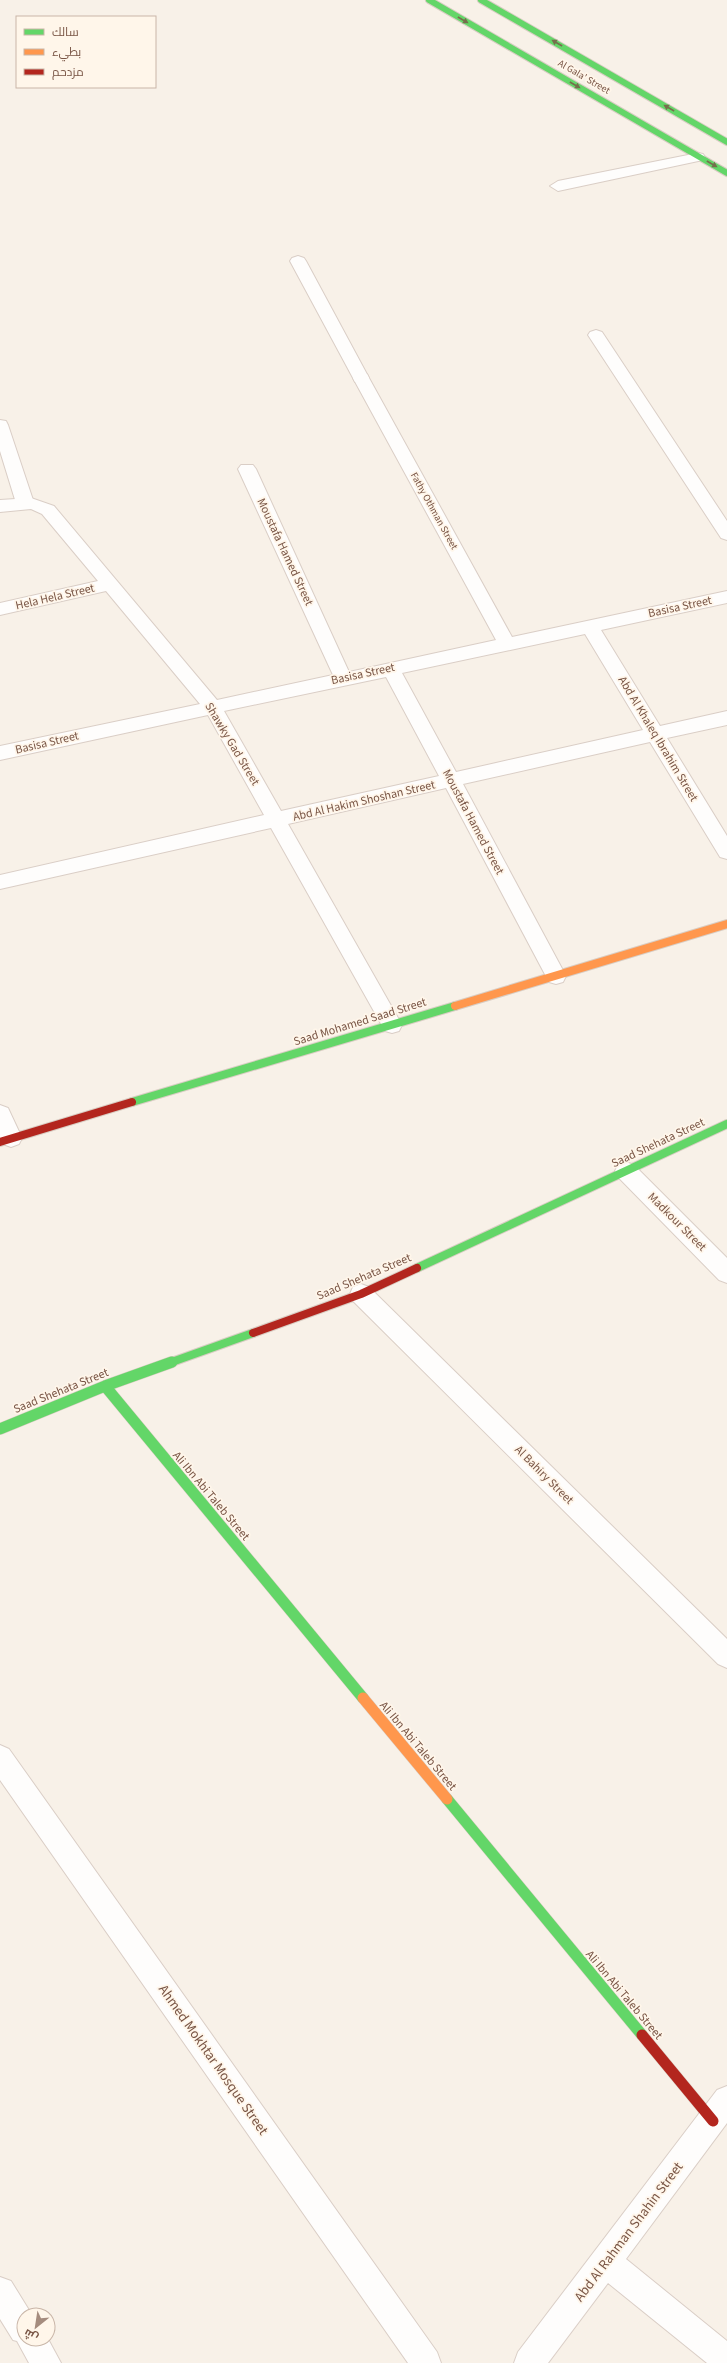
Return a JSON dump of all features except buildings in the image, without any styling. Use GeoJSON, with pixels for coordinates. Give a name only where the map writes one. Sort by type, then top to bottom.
{"type":"FeatureCollection","features":[{"type":"Feature","properties":{"kind":"street","name":"Al Gala' Street"},"geometry":{"type":"LineString","coordinates":[[429,0],[727,173]]}},
{"type":"Feature","properties":{"kind":"street","name":"Al Gala' Street"},"geometry":{"type":"LineString","coordinates":[[482,0],[727,142]]}},
{"type":"Feature","properties":{"kind":"street"},"geometry":{"type":"LineString","coordinates":[[657,132],[686,118]]}},
{"type":"Feature","properties":{"kind":"street"},"geometry":{"type":"LineString","coordinates":[[558,186],[698,157]]}},
{"type":"Feature","properties":{"kind":"street","name":"Fathy Othman Street"},"geometry":{"type":"LineString","coordinates":[[298,261],[507,644]]}},
{"type":"Feature","properties":{"kind":"street"},"geometry":{"type":"LineString","coordinates":[[596,335],[727,534]]}},
{"type":"Feature","properties":{"kind":"street"},"geometry":{"type":"LineString","coordinates":[[0,425],[25,503],[0,506]]}},
{"type":"Feature","properties":{"kind":"street","name":"Moustafa Hamed Street"},"geometry":{"type":"LineString","coordinates":[[247,469],[343,678]]}},
{"type":"Feature","properties":{"kind":"street","name":"Shawky Gad Street"},"geometry":{"type":"LineString","coordinates":[[25,503],[38,504],[48,510],[212,706],[392,1025]]}},
{"type":"Feature","properties":{"kind":"street","name":"Hela Hela Street"},"geometry":{"type":"LineString","coordinates":[[0,609],[111,584]]}},
{"type":"Feature","properties":{"kind":"street","name":"Basisa Street"},"geometry":{"type":"LineString","coordinates":[[0,753],[212,706],[727,597]]}},
{"type":"Feature","properties":{"kind":"street","name":"Abd Al Khaleq Ibrahim Street"},"geometry":{"type":"LineString","coordinates":[[590,627],[727,852]]}},
{"type":"Feature","properties":{"kind":"street","name":"Moustafa Hamed Street"},"geometry":{"type":"LineString","coordinates":[[391,668],[556,976]]}},
{"type":"Feature","properties":{"kind":"street","name":"Abd Al Hakim Shoshan Street"},"geometry":{"type":"LineString","coordinates":[[0,882],[727,718]]}},
{"type":"Feature","properties":{"kind":"street","name":"Saad Mohamed Saad Street"},"geometry":{"type":"LineString","coordinates":[[6,1140],[727,924]]}},
{"type":"Feature","properties":{"kind":"street"},"geometry":{"type":"LineString","coordinates":[[0,1114],[6,1140]]}},
{"type":"Feature","properties":{"kind":"street","name":"Saad Shehata Street"},"geometry":{"type":"LineString","coordinates":[[0,1429],[105,1386],[361,1294],[727,1124]]}},
{"type":"Feature","properties":{"kind":"street","name":"Madkour Street"},"geometry":{"type":"LineString","coordinates":[[626,1171],[727,1273]]}},
{"type":"Feature","properties":{"kind":"street","name":"Al Bahiry Street"},"geometry":{"type":"LineString","coordinates":[[361,1294],[727,1656]]}},
{"type":"Feature","properties":{"kind":"street","name":"Ali Ibn Abi Taleb Street"},"geometry":{"type":"LineString","coordinates":[[105,1386],[720,2110]]}},
{"type":"Feature","properties":{"kind":"street","name":"Ahmed Mokhtar Mosque Street"},"geometry":{"type":"LineString","coordinates":[[0,1758],[426,2363]]}},
{"type":"Feature","properties":{"kind":"street","name":"Abd Al Rahman Shahin Street"},"geometry":{"type":"LineString","coordinates":[[529,2363],[720,2110]]}},
{"type":"Feature","properties":{"kind":"street"},"geometry":{"type":"LineString","coordinates":[[606,2262],[727,2360]]}},
{"type":"Feature","properties":{"kind":"street"},"geometry":{"type":"LineString","coordinates":[[0,2292],[16,2317]]}},
{"type":"Feature","properties":{"kind":"street"},"geometry":{"type":"LineString","coordinates":[[35,2347],[46,2363]]}},
{"type":"Feature","properties":{"kind":"traffic: fast"},"geometry":{"type":"LineString","coordinates":[[429,0],[727,173]]}},
{"type":"Feature","properties":{"kind":"traffic: fast"},"geometry":{"type":"LineString","coordinates":[[481,0],[727,142]]}},
{"type":"Feature","properties":{"kind":"traffic: fast"},"geometry":{"type":"LineString","coordinates":[[132,1102],[455,1006]]}},
{"type":"Feature","properties":{"kind":"traffic: fast"},"geometry":{"type":"LineString","coordinates":[[417,1268],[727,1124]]}},
{"type":"Feature","properties":{"kind":"traffic: fast"},"geometry":{"type":"LineString","coordinates":[[0,1429],[105,1386],[253,1333]]}},
{"type":"Feature","properties":{"kind":"traffic: fast"},"geometry":{"type":"LineString","coordinates":[[105,1386],[363,1698]]}},
{"type":"Feature","properties":{"kind":"traffic: fast"},"geometry":{"type":"LineString","coordinates":[[447,1799],[642,2035]]}},
{"type":"Feature","properties":{"kind":"traffic: slow"},"geometry":{"type":"LineString","coordinates":[[455,1006],[727,924]]}},
{"type":"Feature","properties":{"kind":"traffic: slow"},"geometry":{"type":"LineString","coordinates":[[363,1698],[447,1799]]}},
{"type":"Feature","properties":{"kind":"traffic: jam"},"geometry":{"type":"LineString","coordinates":[[0,1142],[132,1102]]}},
{"type":"Feature","properties":{"kind":"traffic: jam"},"geometry":{"type":"LineString","coordinates":[[253,1333],[361,1294],[417,1268]]}},
{"type":"Feature","properties":{"kind":"traffic: jam"},"geometry":{"type":"LineString","coordinates":[[642,2035],[713,2121]]}}]}
